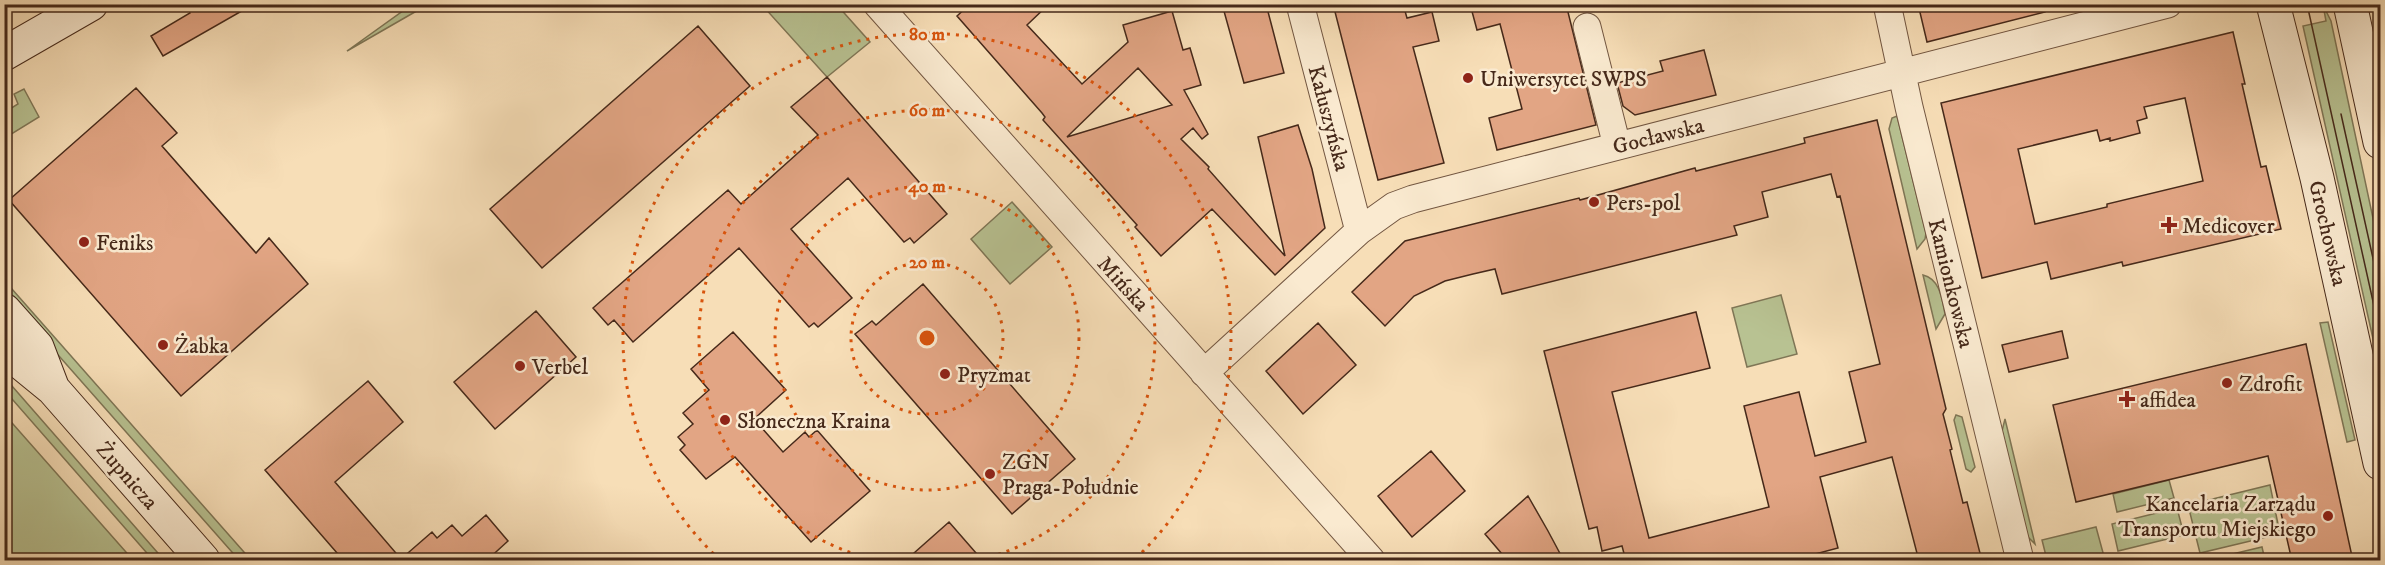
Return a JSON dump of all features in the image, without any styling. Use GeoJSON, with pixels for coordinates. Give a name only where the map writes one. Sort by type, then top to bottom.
{"type":"FeatureCollection","features":[{"type":"Feature","properties":{"kind":"main road"},"geometry":{"type":"LineString","coordinates":[[4,54],[91,4]]}},
{"type":"Feature","properties":{"kind":"main road","name":"Grochowska"},"geometry":{"type":"LineString","coordinates":[[2273,4],[2317,178],[2380,463]]}},
{"type":"Feature","properties":{"kind":"main road"},"geometry":{"type":"LineString","coordinates":[[2350,4],[2380,141]]}},
{"type":"Feature","properties":{"kind":"main road","name":"Żupnicza"},"geometry":{"type":"LineString","coordinates":[[4,310],[37,347],[52,389]]}},
{"type":"Feature","properties":{"kind":"main road","name":"Żupnicza"},"geometry":{"type":"LineString","coordinates":[[4,349],[52,389],[203,561]]}},
{"type":"Feature","properties":{"kind":"street","name":"Mińska"},"geometry":{"type":"LineString","coordinates":[[877,4],[1371,561]]}},
{"type":"Feature","properties":{"kind":"street","name":"Kałuszyńska"},"geometry":{"type":"LineString","coordinates":[[1300,4],[1359,231]]}},
{"type":"Feature","properties":{"kind":"street","name":"Kamionkowska"},"geometry":{"type":"LineString","coordinates":[[1887,4],[2020,561]]}},
{"type":"Feature","properties":{"kind":"street","name":"Gocławska"},"geometry":{"type":"LineString","coordinates":[[1204,373],[1359,231],[1394,207],[1413,198],[2168,4]]}},
{"type":"Feature","properties":{"kind":"street"},"geometry":{"type":"LineString","coordinates":[[1587,27],[1617,146]]}},
{"type":"Feature","properties":{"kind":"green space"},"geometry":{"type":"Polygon","coordinates":[[[411,5],[427,5],[347,51],[411,5]]]}},
{"type":"Feature","properties":{"kind":"green space"},"geometry":{"type":"Polygon","coordinates":[[[762,5],[837,5],[870,42],[827,77],[762,5]]]}},
{"type":"Feature","properties":{"kind":"green space"},"geometry":{"type":"Polygon","coordinates":[[[2323,5],[2331,21],[2380,251],[2380,370],[2303,26],[2326,21],[2323,5]]]}},
{"type":"Feature","properties":{"kind":"green space"},"geometry":{"type":"Polygon","coordinates":[[[24,89],[39,117],[5,138],[5,112],[18,104],[14,94],[24,89]]]}},
{"type":"Feature","properties":{"kind":"green space"},"geometry":{"type":"Polygon","coordinates":[[[1897,116],[1926,233],[1925,239],[1917,249],[1889,129],[1892,118],[1897,116]]]}},
{"type":"Feature","properties":{"kind":"green space"},"geometry":{"type":"Polygon","coordinates":[[[1012,202],[1052,247],[1010,284],[971,239],[1012,202]]]}},
{"type":"Feature","properties":{"kind":"green space"},"geometry":{"type":"Polygon","coordinates":[[[1923,275],[1929,277],[1937,285],[1943,302],[1945,314],[1936,329],[1923,275]]]}},
{"type":"Feature","properties":{"kind":"green space"},"geometry":{"type":"Polygon","coordinates":[[[4,280],[251,560],[239,560],[14,305],[5,294],[4,280]]]}},
{"type":"Feature","properties":{"kind":"green space"},"geometry":{"type":"Polygon","coordinates":[[[1781,295],[1797,354],[1747,367],[1732,308],[1781,295]]]}},
{"type":"Feature","properties":{"kind":"green space"},"geometry":{"type":"Polygon","coordinates":[[[2328,322],[2355,440],[2347,442],[2320,323],[2328,322]]]}},
{"type":"Feature","properties":{"kind":"green space"},"geometry":{"type":"Polygon","coordinates":[[[5,378],[164,560],[153,560],[5,391],[5,378]]]}},
{"type":"Feature","properties":{"kind":"green space"},"geometry":{"type":"Polygon","coordinates":[[[5,415],[133,560],[5,560],[5,478],[10,471],[5,467],[5,415]]]}},
{"type":"Feature","properties":{"kind":"green space"},"geometry":{"type":"Polygon","coordinates":[[[1956,415],[1962,417],[1975,467],[1971,472],[1966,469],[1954,420],[1956,415]]]}},
{"type":"Feature","properties":{"kind":"green space"},"geometry":{"type":"Polygon","coordinates":[[[2005,419],[2035,544],[2026,535],[2002,431],[2005,419]]]}},
{"type":"Feature","properties":{"kind":"green space"},"geometry":{"type":"Polygon","coordinates":[[[2169,480],[2174,498],[2117,512],[2113,494],[2169,480]]]}},
{"type":"Feature","properties":{"kind":"green space"},"geometry":{"type":"Polygon","coordinates":[[[2270,485],[2280,534],[2200,553],[2188,505],[2270,485]]]}},
{"type":"Feature","properties":{"kind":"green space"},"geometry":{"type":"Polygon","coordinates":[[[2177,508],[2184,535],[2118,551],[2112,524],[2177,508]]]}},
{"type":"Feature","properties":{"kind":"green space"},"geometry":{"type":"Polygon","coordinates":[[[2096,527],[2105,560],[2047,560],[2042,540],[2096,527]]]}},
{"type":"Feature","properties":{"kind":"green space"},"geometry":{"type":"Polygon","coordinates":[[[2262,547],[2265,560],[2229,560],[2228,555],[2262,547]]]}},
{"type":"Feature","properties":{"kind":"building"},"geometry":{"type":"Polygon","coordinates":[[[186,4],[254,4],[163,56],[151,36],[190,13],[186,4]]]}},
{"type":"Feature","properties":{"kind":"building"},"geometry":{"type":"Polygon","coordinates":[[[970,4],[1049,4],[1027,25],[1082,84],[1128,42],[1123,25],[1172,11],[1183,50],[1190,48],[1201,85],[1184,90],[1208,134],[1202,139],[1193,128],[1181,139],[1209,167],[1208,169],[1285,256],[1258,137],[1298,125],[1312,169],[1325,228],[1275,275],[1212,209],[1161,256],[1135,227],[1137,225],[1043,120],[1045,117],[1042,113],[957,16],[970,4]],[[1138,68],[1067,137],[1172,105],[1138,68]]]}},
{"type":"Feature","properties":{"kind":"building"},"geometry":{"type":"Polygon","coordinates":[[[1222,4],[1266,4],[1284,73],[1244,83],[1222,4]]]}},
{"type":"Feature","properties":{"kind":"building"},"geometry":{"type":"Polygon","coordinates":[[[1333,4],[1403,4],[1407,18],[1432,12],[1439,41],[1413,47],[1444,163],[1378,180],[1333,4]]]}},
{"type":"Feature","properties":{"kind":"building"},"geometry":{"type":"Polygon","coordinates":[[[1470,4],[1566,4],[1596,125],[1497,150],[1489,118],[1522,109],[1500,24],[1477,30],[1470,4]]]}},
{"type":"Feature","properties":{"kind":"building"},"geometry":{"type":"Polygon","coordinates":[[[1918,4],[2044,4],[2045,12],[1927,42],[1918,4]]]}},
{"type":"Feature","properties":{"kind":"building"},"geometry":{"type":"Polygon","coordinates":[[[698,26],[750,86],[542,268],[490,209],[698,26]]]}},
{"type":"Feature","properties":{"kind":"building"},"geometry":{"type":"Polygon","coordinates":[[[2233,32],[2261,167],[2266,166],[2281,229],[2123,266],[2122,262],[2051,279],[2047,262],[1982,278],[1941,103],[2233,32]],[[2185,98],[2144,107],[2147,118],[2137,121],[2140,133],[2110,141],[2110,138],[2100,141],[2097,130],[2018,149],[2035,224],[2203,181],[2185,98]]]}},
{"type":"Feature","properties":{"kind":"building"},"geometry":{"type":"Polygon","coordinates":[[[1704,50],[1716,95],[1635,115],[1623,106],[1617,83],[1663,71],[1660,61],[1704,50]]]}},
{"type":"Feature","properties":{"kind":"building"},"geometry":{"type":"Polygon","coordinates":[[[827,77],[947,214],[914,243],[910,238],[904,242],[848,178],[791,229],[852,298],[818,327],[814,323],[809,327],[739,248],[633,342],[614,320],[608,325],[593,308],[728,190],[741,204],[818,135],[791,107],[827,77]]]}},
{"type":"Feature","properties":{"kind":"building","name":"Feniks"},"geometry":{"type":"Polygon","coordinates":[[[136,88],[177,133],[162,146],[256,253],[269,238],[308,284],[181,396],[9,200],[136,88]]]}},
{"type":"Feature","properties":{"kind":"building"},"geometry":{"type":"Polygon","coordinates":[[[1877,120],[1946,409],[1943,414],[1952,449],[1950,450],[1963,503],[1967,502],[1982,561],[1919,561],[1892,457],[1820,477],[1838,548],[1789,561],[1626,561],[1622,546],[1602,551],[1597,527],[1589,529],[1544,351],[1696,312],[1710,368],[1612,392],[1649,538],[1769,507],[1744,406],[1799,392],[1815,456],[1866,442],[1849,372],[1880,364],[1840,196],[1837,197],[1831,174],[1762,192],[1768,217],[1734,226],[1737,235],[1502,294],[1495,269],[1445,281],[1414,296],[1385,326],[1352,292],[1405,241],[1579,198],[1580,200],[1695,168],[1696,171],[1805,143],[1804,138],[1877,120]]]}},
{"type":"Feature","properties":{"kind":"building","name":"Pryzmat"},"geometry":{"type":"Polygon","coordinates":[[[923,284],[1075,459],[1012,514],[855,334],[872,321],[876,325],[923,284]]]}},
{"type":"Feature","properties":{"kind":"building","name":"Verbel"},"geometry":{"type":"Polygon","coordinates":[[[536,311],[576,357],[495,429],[454,382],[536,311]]]}},
{"type":"Feature","properties":{"kind":"building"},"geometry":{"type":"Polygon","coordinates":[[[1318,323],[1356,365],[1303,414],[1266,371],[1318,323]]]}},
{"type":"Feature","properties":{"kind":"building"},"geometry":{"type":"Polygon","coordinates":[[[2062,331],[2068,358],[2009,372],[2002,345],[2062,331]]]}},
{"type":"Feature","properties":{"kind":"building"},"geometry":{"type":"Polygon","coordinates":[[[733,332],[786,390],[754,419],[783,452],[805,432],[809,437],[817,430],[870,491],[811,542],[735,457],[706,479],[680,450],[685,445],[678,437],[693,424],[683,413],[709,390],[691,369],[733,332]]]}},
{"type":"Feature","properties":{"kind":"building"},"geometry":{"type":"Polygon","coordinates":[[[2306,344],[2353,561],[2292,561],[2268,456],[2076,502],[2053,405],[2306,344]]]}},
{"type":"Feature","properties":{"kind":"building"},"geometry":{"type":"Polygon","coordinates":[[[368,381],[403,422],[335,482],[401,559],[432,532],[437,538],[452,525],[462,536],[486,515],[508,541],[486,561],[344,561],[265,470],[368,381]]]}},
{"type":"Feature","properties":{"kind":"building"},"geometry":{"type":"Polygon","coordinates":[[[1431,451],[1465,491],[1412,537],[1378,496],[1431,451]]]}},
{"type":"Feature","properties":{"kind":"building"},"geometry":{"type":"Polygon","coordinates":[[[1528,496],[1564,561],[1508,561],[1485,534],[1528,496]]]}},
{"type":"Feature","properties":{"kind":"building"},"geometry":{"type":"Polygon","coordinates":[[[949,522],[983,561],[905,561],[949,522]]]}},
{"type":"Feature","properties":{"kind":"tram line"},"geometry":{"type":"LineString","coordinates":[[2307,4],[2380,333]]}},
{"type":"Feature","properties":{"kind":"tram line"},"geometry":{"type":"LineString","coordinates":[[2341,114],[2380,290]]}},
{"type":"Feature","properties":{"kind":"place","name":"Uniwersytet SWPS"},"geometry":{"type":"Point","coordinates":[1468,78]}},
{"type":"Feature","properties":{"kind":"place","name":"Pers-pol"},"geometry":{"type":"Point","coordinates":[1594,202]}},
{"type":"Feature","properties":{"kind":"place","name":"Medicover"},"geometry":{"type":"Point","coordinates":[2169,225]}},
{"type":"Feature","properties":{"kind":"place","name":"Feniks"},"geometry":{"type":"Point","coordinates":[84,242]}},
{"type":"Feature","properties":{"kind":"place","name":"Żabka"},"geometry":{"type":"Point","coordinates":[163,345]}},
{"type":"Feature","properties":{"kind":"place","name":"Verbel"},"geometry":{"type":"Point","coordinates":[520,366]}},
{"type":"Feature","properties":{"kind":"place","name":"Pryzmat"},"geometry":{"type":"Point","coordinates":[945,374]}},
{"type":"Feature","properties":{"kind":"place","name":"Zdrofit"},"geometry":{"type":"Point","coordinates":[2227,383]}},
{"type":"Feature","properties":{"kind":"place","name":"affidea"},"geometry":{"type":"Point","coordinates":[2127,399]}},
{"type":"Feature","properties":{"kind":"place","name":"Słoneczna Kraina"},"geometry":{"type":"Point","coordinates":[725,420]}},
{"type":"Feature","properties":{"kind":"place","name":"ZGN Praga-Południe"},"geometry":{"type":"Point","coordinates":[990,474]}},
{"type":"Feature","properties":{"kind":"place","name":"Kancelaria Zarządu Transportu Miejskiego"},"geometry":{"type":"Point","coordinates":[2328,516]}}]}
